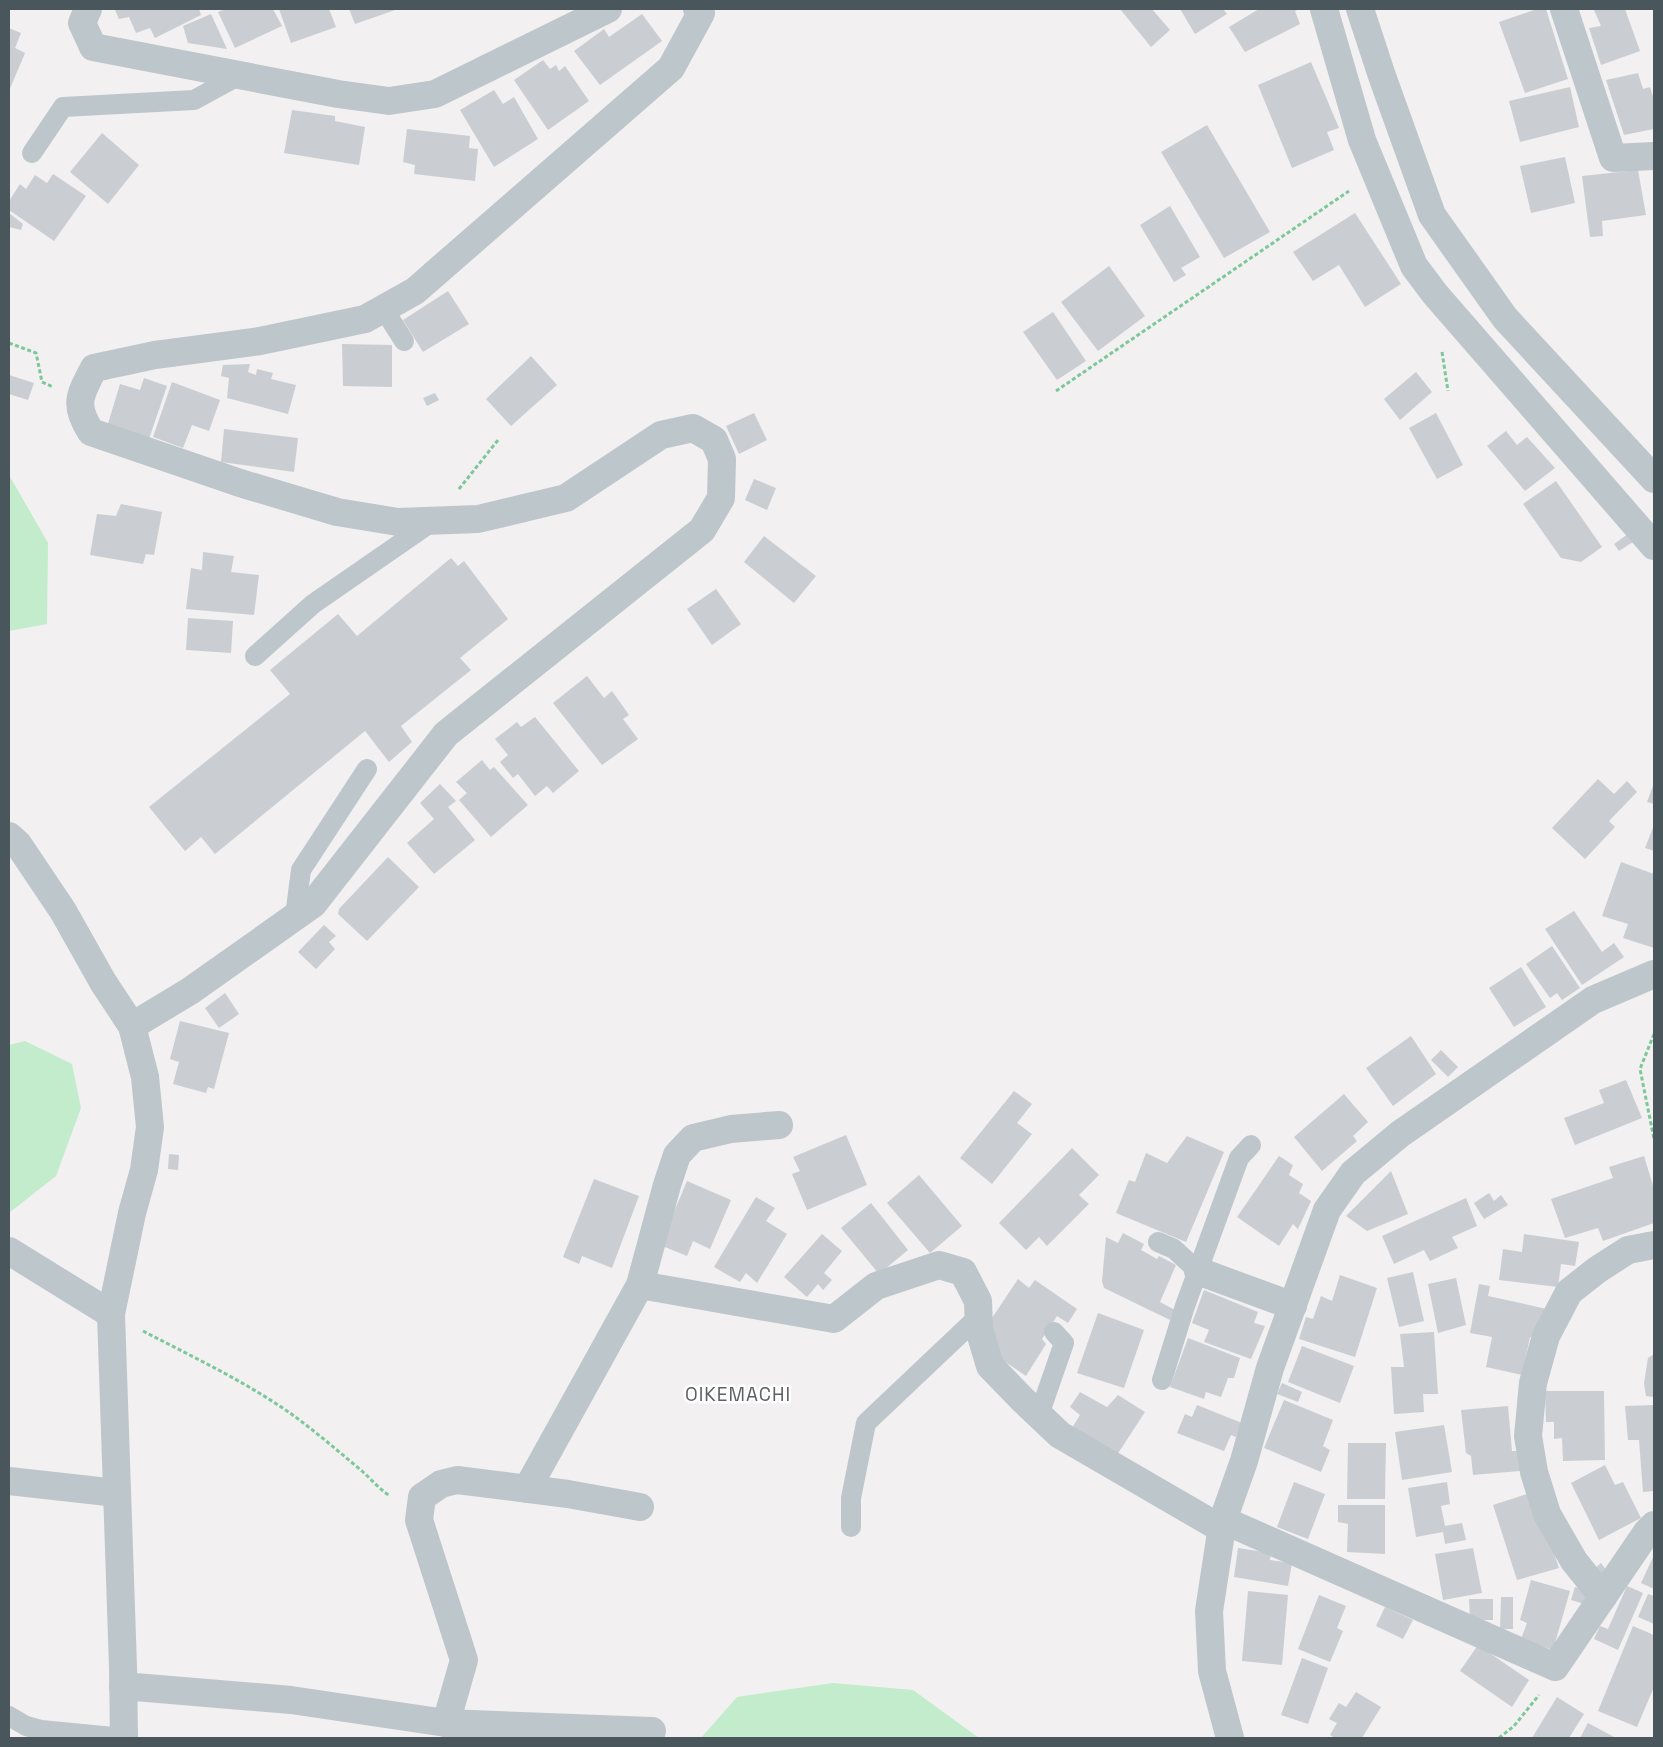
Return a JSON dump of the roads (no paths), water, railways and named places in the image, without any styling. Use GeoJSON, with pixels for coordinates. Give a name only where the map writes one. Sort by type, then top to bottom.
{"type":"FeatureCollection","features":[{"type":"Feature","properties":{"kind":"street"},"geometry":{"type":"LineString","coordinates":[[88,9],[82,23],[93,48],[338,94],[389,101],[435,94],[608,9]]}},
{"type":"Feature","properties":{"kind":"street"},"geometry":{"type":"LineString","coordinates":[[132,1026],[190,991],[313,904],[446,734],[702,530],[721,498],[722,459],[714,440],[693,428],[661,435],[566,498],[478,519],[398,522],[337,512],[202,470],[91,432],[82,418],[81,393],[94,368],[155,355],[260,341],[365,318],[415,290],[671,68],[701,13],[698,9]]}},
{"type":"Feature","properties":{"kind":"street"},"geometry":{"type":"LineString","coordinates":[[1324,9],[1362,140],[1414,266],[1435,294],[1654,546]]}},
{"type":"Feature","properties":{"kind":"street"},"geometry":{"type":"LineString","coordinates":[[1360,9],[1432,215],[1505,318],[1653,477]]}},
{"type":"Feature","properties":{"kind":"street"},"geometry":{"type":"LineString","coordinates":[[1564,9],[1613,158],[1654,156]]}},
{"type":"Feature","properties":{"kind":"street"},"geometry":{"type":"LineString","coordinates":[[9,836],[18,844],[63,911],[103,982],[132,1026],[145,1077],[150,1128],[144,1170],[132,1213],[111,1314],[124,1738]]}},
{"type":"Feature","properties":{"kind":"street"},"geometry":{"type":"LineString","coordinates":[[1228,1736],[1212,1672],[1209,1611],[1223,1525],[1244,1461],[1270,1368],[1327,1210],[1353,1173],[1400,1134],[1592,1000],[1654,974]]}},
{"type":"Feature","properties":{"kind":"street"},"geometry":{"type":"LineString","coordinates":[[527,1489],[640,1285],[664,1194],[677,1155],[693,1138],[731,1129],[778,1125]]}},
{"type":"Feature","properties":{"kind":"street"},"geometry":{"type":"LineString","coordinates":[[1603,1597],[1574,1561],[1547,1514],[1534,1472],[1528,1436],[1533,1382],[1546,1336],[1570,1292],[1628,1250],[1654,1245]]}},
{"type":"Feature","properties":{"kind":"street"},"geometry":{"type":"LineString","coordinates":[[9,1251],[111,1314]]}},
{"type":"Feature","properties":{"kind":"street"},"geometry":{"type":"LineString","coordinates":[[640,1285],[834,1319],[876,1286],[939,1266],[963,1272],[978,1300],[979,1329],[990,1366],[1060,1435],[1223,1525],[1555,1668],[1647,1532],[1654,1525]]}},
{"type":"Feature","properties":{"kind":"street"},"geometry":{"type":"LineString","coordinates":[[1198,1271],[1293,1306]]}},
{"type":"Feature","properties":{"kind":"street"},"geometry":{"type":"LineString","coordinates":[[446,1723],[464,1660],[419,1520],[422,1497],[441,1484],[457,1480],[568,1494],[640,1507]]}},
{"type":"Feature","properties":{"kind":"street"},"geometry":{"type":"LineString","coordinates":[[9,1481],[117,1493]]}},
{"type":"Feature","properties":{"kind":"street"},"geometry":{"type":"LineString","coordinates":[[123,1686],[291,1700],[446,1723],[652,1732]]}},
{"type":"Feature","properties":{"kind":"lane"},"geometry":{"type":"LineString","coordinates":[[32,153],[63,106],[194,100],[240,76]]}},
{"type":"Feature","properties":{"kind":"lane"},"geometry":{"type":"LineString","coordinates":[[383,308],[404,340]]}},
{"type":"Feature","properties":{"kind":"lane"},"geometry":{"type":"LineString","coordinates":[[255,656],[313,604],[433,521]]}},
{"type":"Feature","properties":{"kind":"lane"},"geometry":{"type":"LineString","coordinates":[[295,916],[301,870],[367,769]]}},
{"type":"Feature","properties":{"kind":"lane"},"geometry":{"type":"LineString","coordinates":[[1162,1380],[1185,1306],[1239,1158],[1252,1145]]}},
{"type":"Feature","properties":{"kind":"lane"},"geometry":{"type":"LineString","coordinates":[[1158,1242],[1174,1248],[1198,1271]]}},
{"type":"Feature","properties":{"kind":"lane"},"geometry":{"type":"LineString","coordinates":[[851,1527],[852,1498],[866,1424],[978,1317]]}},
{"type":"Feature","properties":{"kind":"lane"},"geometry":{"type":"LineString","coordinates":[[1039,1415],[1064,1344],[1054,1332]]}},
{"type":"Feature","properties":{"kind":"lane"},"geometry":{"type":"LineString","coordinates":[[9,1716],[26,1726],[41,1730],[124,1738]]}},
{"type":"Feature","properties":{"kind":"district","name":"OIKEMACHI"},"geometry":{"type":"Point","coordinates":[738,1394]}}]}
